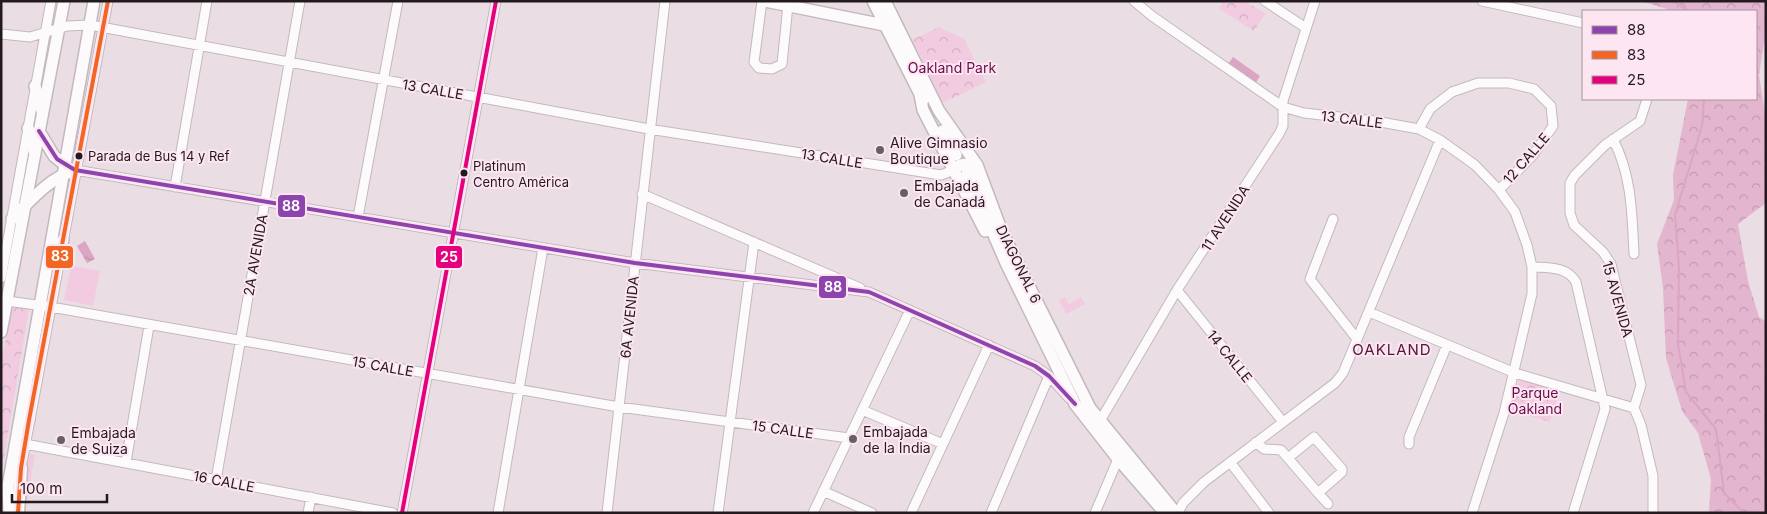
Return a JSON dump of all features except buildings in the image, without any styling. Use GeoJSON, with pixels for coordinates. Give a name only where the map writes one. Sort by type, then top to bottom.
{"type":"FeatureCollection","features":[{"type":"Feature","properties":{"kind":"highway"},"geometry":{"type":"LineString","coordinates":[[18,513],[21,468]]}},
{"type":"Feature","properties":{"kind":"main road"},"geometry":{"type":"LineString","coordinates":[[26,205],[35,154],[34,130],[43,114],[64,1]]}},
{"type":"Feature","properties":{"kind":"main road"},"geometry":{"type":"LineString","coordinates":[[10,513],[8,486],[46,265],[68,170],[94,1]]}},
{"type":"Feature","properties":{"kind":"main road"},"geometry":{"type":"LineString","coordinates":[[763,1],[884,24]]}},
{"type":"Feature","properties":{"kind":"main road"},"geometry":{"type":"LineString","coordinates":[[857,18],[870,14],[873,1]]}},
{"type":"Feature","properties":{"kind":"main road"},"geometry":{"type":"LineString","coordinates":[[873,1],[884,24]]}},
{"type":"Feature","properties":{"kind":"main road","name":"DIAGONAL 6"},"geometry":{"type":"LineString","coordinates":[[885,1],[938,109],[977,165],[998,221],[1090,408],[1177,513]]}},
{"type":"Feature","properties":{"kind":"main road","name":"DIAGONAL 6"},"geometry":{"type":"LineString","coordinates":[[884,24],[920,95],[924,110],[953,162],[998,257],[1006,263]]}},
{"type":"Feature","properties":{"kind":"main road"},"geometry":{"type":"LineString","coordinates":[[36,86],[43,114]]}},
{"type":"Feature","properties":{"kind":"main road"},"geometry":{"type":"LineString","coordinates":[[34,130],[54,156],[68,170]]}},
{"type":"Feature","properties":{"kind":"main road"},"geometry":{"type":"LineString","coordinates":[[953,162],[971,166],[993,217],[998,221]]}},
{"type":"Feature","properties":{"kind":"main road"},"geometry":{"type":"LineString","coordinates":[[1,332],[12,219],[42,188],[68,170]]}},
{"type":"Feature","properties":{"kind":"main road","name":"DIAGONAL 6"},"geometry":{"type":"LineString","coordinates":[[967,173],[1006,263],[1075,404],[1118,459],[1165,513]]}},
{"type":"Feature","properties":{"kind":"main road"},"geometry":{"type":"LineString","coordinates":[[46,265],[63,240]]}},
{"type":"Feature","properties":{"kind":"main road"},"geometry":{"type":"LineString","coordinates":[[26,381],[29,420]]}},
{"type":"Feature","properties":{"kind":"main road"},"geometry":{"type":"LineString","coordinates":[[10,513],[21,468]]}},
{"type":"Feature","properties":{"kind":"street"},"geometry":{"type":"LineString","coordinates":[[12,219],[34,130],[36,86],[51,1]]}},
{"type":"Feature","properties":{"kind":"street"},"geometry":{"type":"LineString","coordinates":[[21,468],[63,240],[68,170],[108,1]]}},
{"type":"Feature","properties":{"kind":"street"},"geometry":{"type":"LineString","coordinates":[[175,187],[207,1]]}},
{"type":"Feature","properties":{"kind":"street","name":"2A AVENIDA"},"geometry":{"type":"LineString","coordinates":[[216,480],[300,1]]}},
{"type":"Feature","properties":{"kind":"street"},"geometry":{"type":"LineString","coordinates":[[358,217],[385,80],[398,1]]}},
{"type":"Feature","properties":{"kind":"street"},"geometry":{"type":"LineString","coordinates":[[402,513],[496,1]]}},
{"type":"Feature","properties":{"kind":"street","name":"6A AVENIDA"},"geometry":{"type":"LineString","coordinates":[[607,513],[665,1]]}},
{"type":"Feature","properties":{"kind":"street"},"geometry":{"type":"LineString","coordinates":[[763,1],[754,62],[760,68],[772,69],[782,64],[788,5]]}},
{"type":"Feature","properties":{"kind":"street","name":"13 CALLE"},"geometry":{"type":"LineString","coordinates":[[1134,1],[1152,16],[1282,107],[1304,113],[1375,121],[1419,129],[1440,140],[1475,165],[1499,190],[1514,212],[1522,228],[1532,267],[1532,294],[1515,373],[1472,513]]}},
{"type":"Feature","properties":{"kind":"street"},"geometry":{"type":"LineString","coordinates":[[1265,1],[1306,28]]}},
{"type":"Feature","properties":{"kind":"street","name":"11 AVENIDA"},"geometry":{"type":"LineString","coordinates":[[1100,421],[1177,290],[1190,273],[1279,134],[1283,126],[1282,107],[1315,1]]}},
{"type":"Feature","properties":{"kind":"street"},"geometry":{"type":"LineString","coordinates":[[1482,1],[1582,23]]}},
{"type":"Feature","properties":{"kind":"street","name":"13 CALLE"},"geometry":{"type":"LineString","coordinates":[[1,34],[30,38],[59,28],[77,24],[90,24],[649,129],[941,175],[948,170],[953,162]]}},
{"type":"Feature","properties":{"kind":"street","name":"12 CALLE"},"geometry":{"type":"LineString","coordinates":[[1419,129],[1430,108],[1452,92],[1478,83],[1509,83],[1534,88],[1551,106],[1553,126],[1533,155],[1499,190]]}},
{"type":"Feature","properties":{"kind":"street","name":"15 AVENIDA"},"geometry":{"type":"LineString","coordinates":[[1634,408],[1640,385],[1611,264],[1603,252],[1574,225],[1570,212],[1570,183],[1575,174],[1613,139],[1640,121],[1647,100]]}},
{"type":"Feature","properties":{"kind":"street"},"geometry":{"type":"LineString","coordinates":[[1613,139],[1620,150],[1630,188],[1634,254]]}},
{"type":"Feature","properties":{"kind":"street"},"geometry":{"type":"LineString","coordinates":[[1177,513],[1190,495],[1230,462],[1335,383],[1343,373],[1440,140]]}},
{"type":"Feature","properties":{"kind":"street"},"geometry":{"type":"LineString","coordinates":[[68,170],[635,263],[805,284],[843,285]]}},
{"type":"Feature","properties":{"kind":"street"},"geometry":{"type":"LineString","coordinates":[[642,194],[808,266],[843,285],[869,292],[1035,366],[1049,376],[1075,404]]}},
{"type":"Feature","properties":{"kind":"street"},"geometry":{"type":"LineString","coordinates":[[1333,219],[1310,279],[1357,339]]}},
{"type":"Feature","properties":{"kind":"street"},"geometry":{"type":"LineString","coordinates":[[718,513],[754,242]]}},
{"type":"Feature","properties":{"kind":"street"},"geometry":{"type":"LineString","coordinates":[[498,513],[543,248]]}},
{"type":"Feature","properties":{"kind":"street"},"geometry":{"type":"LineString","coordinates":[[805,284],[814,276],[813,271],[808,266]]}},
{"type":"Feature","properties":{"kind":"street"},"geometry":{"type":"LineString","coordinates":[[1532,267],[1560,269],[1573,277],[1606,410],[1573,513]]}},
{"type":"Feature","properties":{"kind":"street","name":"14 CALLE"},"geometry":{"type":"LineString","coordinates":[[1177,290],[1284,422]]}},
{"type":"Feature","properties":{"kind":"street","name":"15 CALLE"},"geometry":{"type":"LineString","coordinates":[[3,302],[51,307],[149,326],[619,407],[849,438]]}},
{"type":"Feature","properties":{"kind":"street"},"geometry":{"type":"LineString","coordinates":[[813,513],[910,310]]}},
{"type":"Feature","properties":{"kind":"street"},"geometry":{"type":"LineString","coordinates":[[1369,312],[1515,373],[1634,408],[1642,425],[1653,476],[1652,513]]}},
{"type":"Feature","properties":{"kind":"street"},"geometry":{"type":"LineString","coordinates":[[126,462],[149,326]]}},
{"type":"Feature","properties":{"kind":"street"},"geometry":{"type":"LineString","coordinates":[[911,513],[989,345]]}},
{"type":"Feature","properties":{"kind":"street"},"geometry":{"type":"LineString","coordinates":[[1409,444],[1409,437],[1447,345]]}},
{"type":"Feature","properties":{"kind":"street"},"geometry":{"type":"LineString","coordinates":[[991,513],[1049,376]]}},
{"type":"Feature","properties":{"kind":"street"},"geometry":{"type":"LineString","coordinates":[[862,410],[943,444]]}},
{"type":"Feature","properties":{"kind":"street"},"geometry":{"type":"LineString","coordinates":[[1288,458],[1311,439],[1318,439],[1343,470],[1318,492]]}},
{"type":"Feature","properties":{"kind":"street"},"geometry":{"type":"LineString","coordinates":[[1256,442],[1264,449],[1281,450],[1328,504]]}},
{"type":"Feature","properties":{"kind":"street","name":"16 CALLE"},"geometry":{"type":"LineString","coordinates":[[25,444],[393,513]]}},
{"type":"Feature","properties":{"kind":"street"},"geometry":{"type":"LineString","coordinates":[[1095,513],[1118,459]]}},
{"type":"Feature","properties":{"kind":"street"},"geometry":{"type":"LineString","coordinates":[[1230,462],[1269,513]]}},
{"type":"Feature","properties":{"kind":"street"},"geometry":{"type":"LineString","coordinates":[[823,491],[872,513]]}},
{"type":"Feature","properties":{"kind":"street"},"geometry":{"type":"LineString","coordinates":[[308,513],[311,497]]}},
{"type":"Feature","properties":{"kind":"green space"},"geometry":{"type":"Polygon","coordinates":[[[1223,1],[1243,1],[1266,13],[1254,31],[1219,9],[1223,1]]]}},
{"type":"Feature","properties":{"kind":"green space"},"geometry":{"type":"Polygon","coordinates":[[[1641,1],[1766,1],[1766,30],[1759,75],[1766,120],[1766,203],[1738,224],[1748,281],[1759,317],[1766,321],[1766,513],[1709,513],[1711,479],[1698,433],[1682,411],[1666,358],[1663,288],[1657,244],[1674,200],[1673,175],[1688,100],[1757,100],[1757,10],[1667,9],[1641,1]]]}},
{"type":"Feature","properties":{"kind":"green space","name":"Oakland Park"},"geometry":{"type":"Polygon","coordinates":[[[939,27],[964,39],[986,82],[945,102],[942,102],[917,49],[908,42],[939,27]]]}},
{"type":"Feature","properties":{"kind":"green space"},"geometry":{"type":"Polygon","coordinates":[[[71,266],[100,271],[93,306],[64,300],[71,266]]]}},
{"type":"Feature","properties":{"kind":"green space"},"geometry":{"type":"Polygon","coordinates":[[[1065,297],[1069,304],[1081,297],[1085,304],[1066,314],[1059,300],[1065,297]]]}},
{"type":"Feature","properties":{"kind":"green space"},"geometry":{"type":"Polygon","coordinates":[[[12,306],[29,309],[1,476],[1,364],[12,306]]]}},
{"type":"Feature","properties":{"kind":"green space","name":"Parque Oakland"},"geometry":{"type":"Polygon","coordinates":[[[1520,377],[1560,389],[1550,422],[1510,410],[1520,377]]]}},
{"type":"Feature","properties":{"kind":"green space"},"geometry":{"type":"Polygon","coordinates":[[[26,453],[35,455],[25,513],[23,513],[26,453]]]}},
{"type":"Feature","properties":{"kind":"water"},"geometry":{"type":"Polygon","coordinates":[[[1233,57],[1260,76],[1255,84],[1228,64],[1233,57]]]}},
{"type":"Feature","properties":{"kind":"water"},"geometry":{"type":"Polygon","coordinates":[[[85,241],[95,259],[87,263],[77,246],[85,241]]]}},
{"type":"Feature","properties":{"kind":"waterway"},"geometry":{"type":"LineString","coordinates":[[1672,1],[1687,10]]}},
{"type":"Feature","properties":{"kind":"waterway"},"geometry":{"type":"LineString","coordinates":[[1704,100],[1702,126],[1675,215],[1679,267],[1678,344],[1686,392],[1716,429],[1724,493],[1744,513]]}},
{"type":"Feature","properties":{"kind":"transit line","name":"83"},"geometry":{"type":"LineString","coordinates":[[18,513],[21,468],[29,420],[108,1]]}},
{"type":"Feature","properties":{"kind":"transit line","name":"25"},"geometry":{"type":"LineString","coordinates":[[402,513],[496,1]]}},
{"type":"Feature","properties":{"kind":"transit line","name":"88"},"geometry":{"type":"LineString","coordinates":[[39,131],[57,159],[75,170],[635,263],[869,292],[1035,366],[1049,376],[1075,404]]}},
{"type":"Feature","properties":{"kind":"place","name":"Alive Gimnasio Boutique"},"geometry":{"type":"Point","coordinates":[880,150]}},
{"type":"Feature","properties":{"kind":"place","name":"Parada de Bus 14 y Ref"},"geometry":{"type":"Point","coordinates":[79,156]}},
{"type":"Feature","properties":{"kind":"place","name":"Platinum Centro Amėrica"},"geometry":{"type":"Point","coordinates":[464,173]}},
{"type":"Feature","properties":{"kind":"place","name":"Embajada de Canadá"},"geometry":{"type":"Point","coordinates":[904,193]}},
{"type":"Feature","properties":{"kind":"place","name":"Embajada de la India"},"geometry":{"type":"Point","coordinates":[853,439]}},
{"type":"Feature","properties":{"kind":"place","name":"Embajada de Suiza"},"geometry":{"type":"Point","coordinates":[61,440]}},
{"type":"Feature","properties":{"kind":"district","name":"OAKLAND"},"geometry":{"type":"Point","coordinates":[1392,349]}}]}
